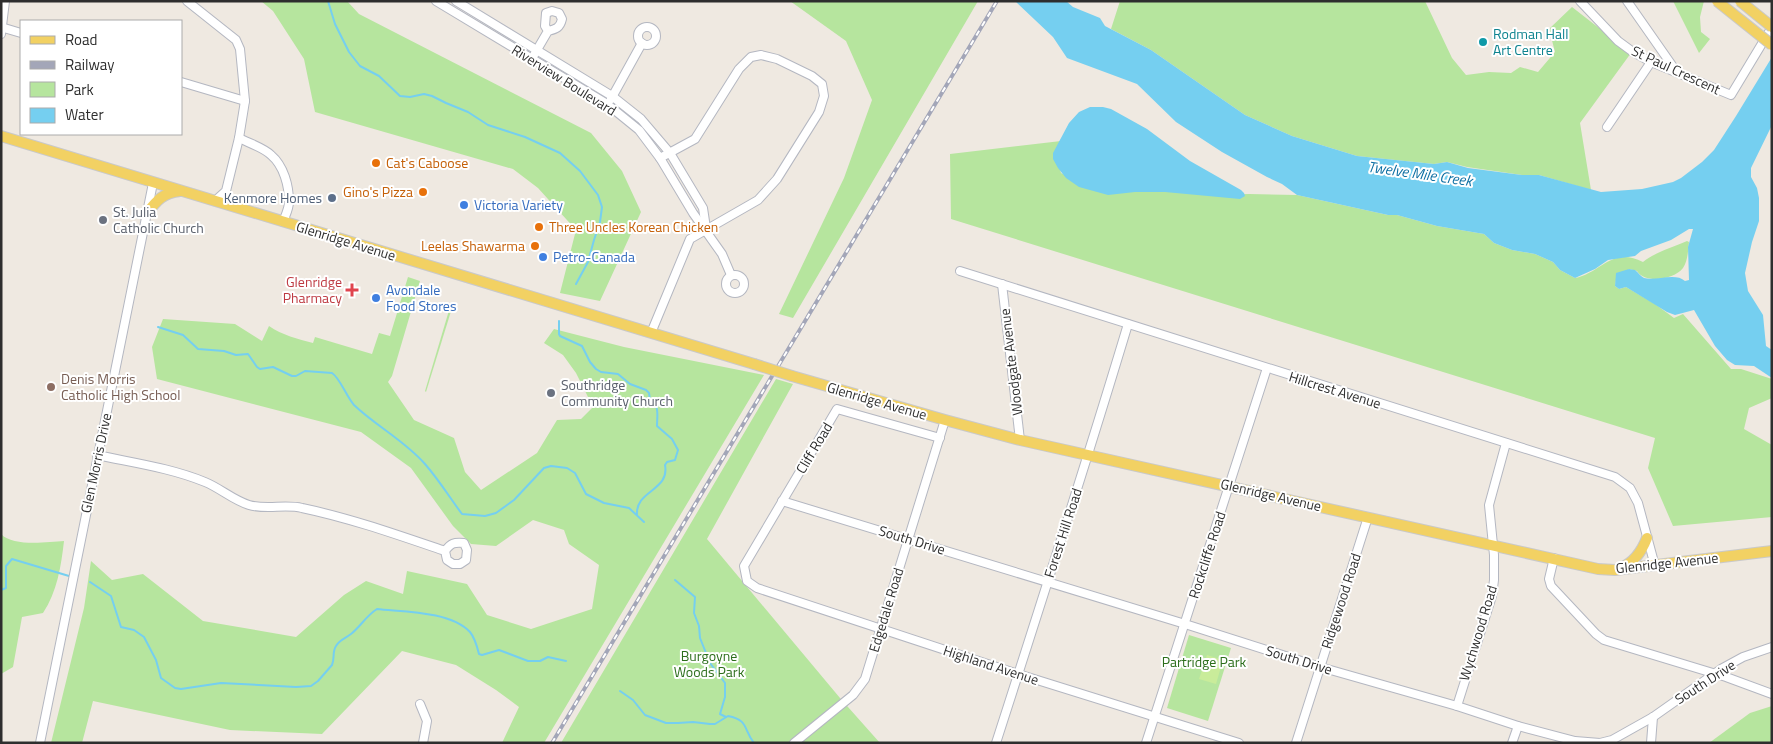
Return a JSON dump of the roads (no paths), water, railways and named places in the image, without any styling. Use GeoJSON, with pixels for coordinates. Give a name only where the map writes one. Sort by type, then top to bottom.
{"type":"FeatureCollection","features":[{"type":"Feature","properties":{"kind":"main road"},"geometry":{"type":"LineString","coordinates":[[1717,1],[1772,45]]}},
{"type":"Feature","properties":{"kind":"main road"},"geometry":{"type":"LineString","coordinates":[[1740,1],[1772,27]]}},
{"type":"Feature","properties":{"kind":"main road","name":"Glenridge Avenue"},"geometry":{"type":"LineString","coordinates":[[1,136],[792,376],[1020,440],[1598,569],[1616,570],[1655,566],[1772,551]]}},
{"type":"Feature","properties":{"kind":"main road"},"geometry":{"type":"LineString","coordinates":[[147,212],[158,198],[170,192],[181,191]]}},
{"type":"Feature","properties":{"kind":"main road"},"geometry":{"type":"LineString","coordinates":[[1616,570],[1626,566],[1635,559],[1642,551],[1647,538]]}},
{"type":"Feature","properties":{"kind":"street"},"geometry":{"type":"LineString","coordinates":[[5,1],[2,30],[20,33]]}},
{"type":"Feature","properties":{"kind":"street"},"geometry":{"type":"LineString","coordinates":[[187,1],[236,40],[240,49],[244,101],[239,138],[226,190],[215,201]]}},
{"type":"Feature","properties":{"kind":"street","name":"Riverview Boulevard"},"geometry":{"type":"LineString","coordinates":[[436,1],[607,104],[639,130],[660,158],[693,213],[706,230]]}},
{"type":"Feature","properties":{"kind":"street"},"geometry":{"type":"LineString","coordinates":[[450,10],[456,1]]}},
{"type":"Feature","properties":{"kind":"street","name":"Riverview Boulevard"},"geometry":{"type":"LineString","coordinates":[[456,1],[612,96],[641,119],[670,153],[703,208],[706,230]]}},
{"type":"Feature","properties":{"kind":"street","name":"St Paul Crescent"},"geometry":{"type":"LineString","coordinates":[[1580,1],[1618,41],[1633,52],[1651,62],[1731,95],[1772,27]]}},
{"type":"Feature","properties":{"kind":"street"},"geometry":{"type":"LineString","coordinates":[[1627,1],[1676,72]]}},
{"type":"Feature","properties":{"kind":"street"},"geometry":{"type":"LineString","coordinates":[[531,59],[548,31]]}},
{"type":"Feature","properties":{"kind":"street"},"geometry":{"type":"LineString","coordinates":[[607,104],[642,43]]}},
{"type":"Feature","properties":{"kind":"street"},"geometry":{"type":"LineString","coordinates":[[651,333],[690,239],[758,200],[777,179],[819,112],[824,96],[822,84],[812,76],[776,59],[761,55],[751,57],[739,69],[695,139],[660,158]]}},
{"type":"Feature","properties":{"kind":"street"},"geometry":{"type":"LineString","coordinates":[[1607,127],[1651,62]]}},
{"type":"Feature","properties":{"kind":"street"},"geometry":{"type":"LineString","coordinates":[[182,82],[244,101]]}},
{"type":"Feature","properties":{"kind":"street"},"geometry":{"type":"LineString","coordinates":[[239,138],[270,153],[278,162],[285,176],[288,190],[289,204],[283,222]]}},
{"type":"Feature","properties":{"kind":"street","name":"Glen Morris Drive"},"geometry":{"type":"LineString","coordinates":[[40,743],[153,183]]}},
{"type":"Feature","properties":{"kind":"street"},"geometry":{"type":"LineString","coordinates":[[706,230],[722,254],[731,275]]}},
{"type":"Feature","properties":{"kind":"street","name":"Hillcrest Avenue"},"geometry":{"type":"LineString","coordinates":[[960,270],[1615,477],[1630,488],[1638,503],[1655,566]]}},
{"type":"Feature","properties":{"kind":"street","name":"Woodgate Avenue"},"geometry":{"type":"LineString","coordinates":[[1002,284],[1020,440]]}},
{"type":"Feature","properties":{"kind":"street","name":"Forest Hill Road"},"geometry":{"type":"LineString","coordinates":[[996,743],[1089,456],[1128,324]]}},
{"type":"Feature","properties":{"kind":"street","name":"Rockcliffe Road"},"geometry":{"type":"LineString","coordinates":[[1146,743],[1267,368]]}},
{"type":"Feature","properties":{"kind":"street","name":"Cliff Road"},"geometry":{"type":"LineString","coordinates":[[747,580],[744,566],[837,409],[940,438]]}},
{"type":"Feature","properties":{"kind":"street","name":"Edgedale Road"},"geometry":{"type":"LineString","coordinates":[[794,743],[853,695],[865,679],[945,420]]}},
{"type":"Feature","properties":{"kind":"street","name":"Wychwood Road"},"geometry":{"type":"LineString","coordinates":[[1456,706],[1492,596],[1494,580],[1493,545],[1489,504],[1506,443]]}},
{"type":"Feature","properties":{"kind":"street"},"geometry":{"type":"LineString","coordinates":[[97,455],[166,469],[189,476],[206,482],[248,504],[266,507],[303,508],[380,529],[445,551]]}},
{"type":"Feature","properties":{"kind":"street","name":"South Drive"},"geometry":{"type":"LineString","coordinates":[[782,500],[1320,667],[1575,741],[1600,743],[1612,740],[1653,717],[1743,657],[1772,647]]}},
{"type":"Feature","properties":{"kind":"street","name":"Ridgewood Road"},"geometry":{"type":"LineString","coordinates":[[1296,743],[1368,517]]}},
{"type":"Feature","properties":{"kind":"street"},"geometry":{"type":"LineString","coordinates":[[1554,558],[1549,579],[1551,586],[1596,634],[1604,640],[1715,674],[1772,694]]}},
{"type":"Feature","properties":{"kind":"street","name":"Highland Avenue"},"geometry":{"type":"LineString","coordinates":[[747,580],[757,588],[1018,674],[1239,743]]}},
{"type":"Feature","properties":{"kind":"street"},"geometry":{"type":"LineString","coordinates":[[420,704],[427,720],[423,743]]}},
{"type":"Feature","properties":{"kind":"street"},"geometry":{"type":"LineString","coordinates":[[1651,743],[1653,717]]}},
{"type":"Feature","properties":{"kind":"street"},"geometry":{"type":"LineString","coordinates":[[1512,743],[1518,726]]}},
{"type":"Feature","properties":{"kind":"water","name":"Twelve Mile Creek"},"geometry":{"type":"Polygon","coordinates":[[[1015,1],[1066,1],[1073,7],[1100,18],[1105,26],[1151,50],[1245,115],[1292,136],[1357,156],[1434,164],[1447,162],[1468,168],[1522,175],[1539,175],[1601,192],[1642,189],[1673,182],[1702,162],[1714,150],[1772,57],[1772,125],[1751,168],[1751,177],[1757,188],[1759,198],[1759,221],[1745,273],[1748,291],[1763,315],[1766,346],[1772,350],[1772,378],[1754,366],[1735,365],[1727,360],[1715,346],[1694,310],[1675,315],[1626,287],[1619,289],[1615,286],[1616,273],[1629,269],[1635,270],[1644,278],[1649,279],[1676,277],[1685,281],[1689,280],[1688,247],[1693,229],[1689,229],[1671,240],[1641,251],[1635,256],[1608,260],[1595,269],[1575,278],[1560,270],[1553,262],[1535,254],[1512,250],[1494,243],[1484,234],[1437,226],[1397,215],[1388,215],[1297,195],[1282,184],[1222,152],[1176,122],[1137,84],[1067,58],[1053,37],[1015,1]]]}},
{"type":"Feature","properties":{"kind":"water"},"geometry":{"type":"Polygon","coordinates":[[[1090,107],[1111,109],[1147,129],[1190,161],[1241,190],[1245,196],[1240,199],[1165,192],[1135,192],[1108,195],[1079,187],[1066,178],[1058,168],[1053,159],[1053,153],[1069,123],[1079,112],[1090,107]]]}},
{"type":"Feature","properties":{"kind":"waterway"},"geometry":{"type":"LineString","coordinates":[[328,1],[335,24],[349,52],[360,66],[379,76],[400,96],[410,97],[424,94],[432,96],[468,112],[488,125],[525,137],[560,153],[580,171],[598,195],[602,207],[600,222],[588,262],[576,284]]}},
{"type":"Feature","properties":{"kind":"waterway"},"geometry":{"type":"LineString","coordinates":[[559,321],[560,336],[582,346],[596,369],[601,372],[618,374],[630,384],[649,393],[650,400],[657,408],[657,426],[672,439],[678,450],[675,460],[667,462],[665,465],[665,474],[658,486],[641,500],[637,515]]}},
{"type":"Feature","properties":{"kind":"waterway"},"geometry":{"type":"LineString","coordinates":[[158,327],[183,335],[198,349],[224,351],[236,355],[248,354],[260,369],[273,367],[292,376],[305,371],[332,373],[338,379],[354,405],[409,448],[425,464],[462,514],[485,516],[496,513],[514,500],[544,468],[551,466],[567,468],[575,473],[586,494],[604,503],[629,508],[644,522]]}},
{"type":"Feature","properties":{"kind":"waterway"},"geometry":{"type":"LineString","coordinates":[[1,590],[6,588],[6,566],[12,559],[69,576]]}},
{"type":"Feature","properties":{"kind":"waterway"},"geometry":{"type":"LineString","coordinates":[[675,580],[695,597],[694,613],[699,626],[700,638],[710,663],[725,683],[725,697],[720,714],[726,717]]}},
{"type":"Feature","properties":{"kind":"waterway"},"geometry":{"type":"LineString","coordinates":[[90,582],[111,596],[121,627],[134,630],[144,637],[156,660],[161,678],[175,688],[181,689],[221,683],[311,686],[332,665],[337,644],[355,631],[377,609],[413,612],[451,620],[470,632],[475,639],[479,654],[482,655],[499,650],[528,661],[540,661],[548,657],[566,661]]}},
{"type":"Feature","properties":{"kind":"waterway"},"geometry":{"type":"LineString","coordinates":[[620,691],[633,700],[645,715],[666,723],[693,722],[715,724],[728,716],[735,718],[743,723],[754,743]]}},
{"type":"Feature","properties":{"kind":"railway"},"geometry":{"type":"LineString","coordinates":[[552,743],[997,1]]}},
{"type":"Feature","properties":{"kind":"place","name":"Rodman Hall Art Centre"},"geometry":{"type":"Point","coordinates":[1483,42]}},
{"type":"Feature","properties":{"kind":"place","name":"Cat's Caboose"},"geometry":{"type":"Point","coordinates":[376,163]}},
{"type":"Feature","properties":{"kind":"place","name":"Gino's Pizza"},"geometry":{"type":"Point","coordinates":[423,192]}},
{"type":"Feature","properties":{"kind":"place","name":"Kenmore Homes"},"geometry":{"type":"Point","coordinates":[332,198]}},
{"type":"Feature","properties":{"kind":"place","name":"Victoria Variety"},"geometry":{"type":"Point","coordinates":[464,205]}},
{"type":"Feature","properties":{"kind":"place","name":"St. Julia Catholic Church"},"geometry":{"type":"Point","coordinates":[103,220]}},
{"type":"Feature","properties":{"kind":"place","name":"Three Uncles Korean Chicken"},"geometry":{"type":"Point","coordinates":[539,227]}},
{"type":"Feature","properties":{"kind":"place","name":"Leelas Shawarma"},"geometry":{"type":"Point","coordinates":[535,246]}},
{"type":"Feature","properties":{"kind":"place","name":"Petro-Canada"},"geometry":{"type":"Point","coordinates":[543,257]}},
{"type":"Feature","properties":{"kind":"place","name":"Glenridge Pharmacy"},"geometry":{"type":"Point","coordinates":[352,290]}},
{"type":"Feature","properties":{"kind":"place","name":"Avondale Food Stores"},"geometry":{"type":"Point","coordinates":[376,298]}},
{"type":"Feature","properties":{"kind":"place","name":"Denis Morris Catholic High School"},"geometry":{"type":"Point","coordinates":[51,387]}},
{"type":"Feature","properties":{"kind":"place","name":"Southridge Community Church"},"geometry":{"type":"Point","coordinates":[551,393]}},
{"type":"Feature","properties":{"kind":"park label","name":"Partridge Park"},"geometry":{"type":"Point","coordinates":[1204,662]}},
{"type":"Feature","properties":{"kind":"park label","name":"Burgoyne Woods Park"},"geometry":{"type":"Point","coordinates":[709,664]}}]}
